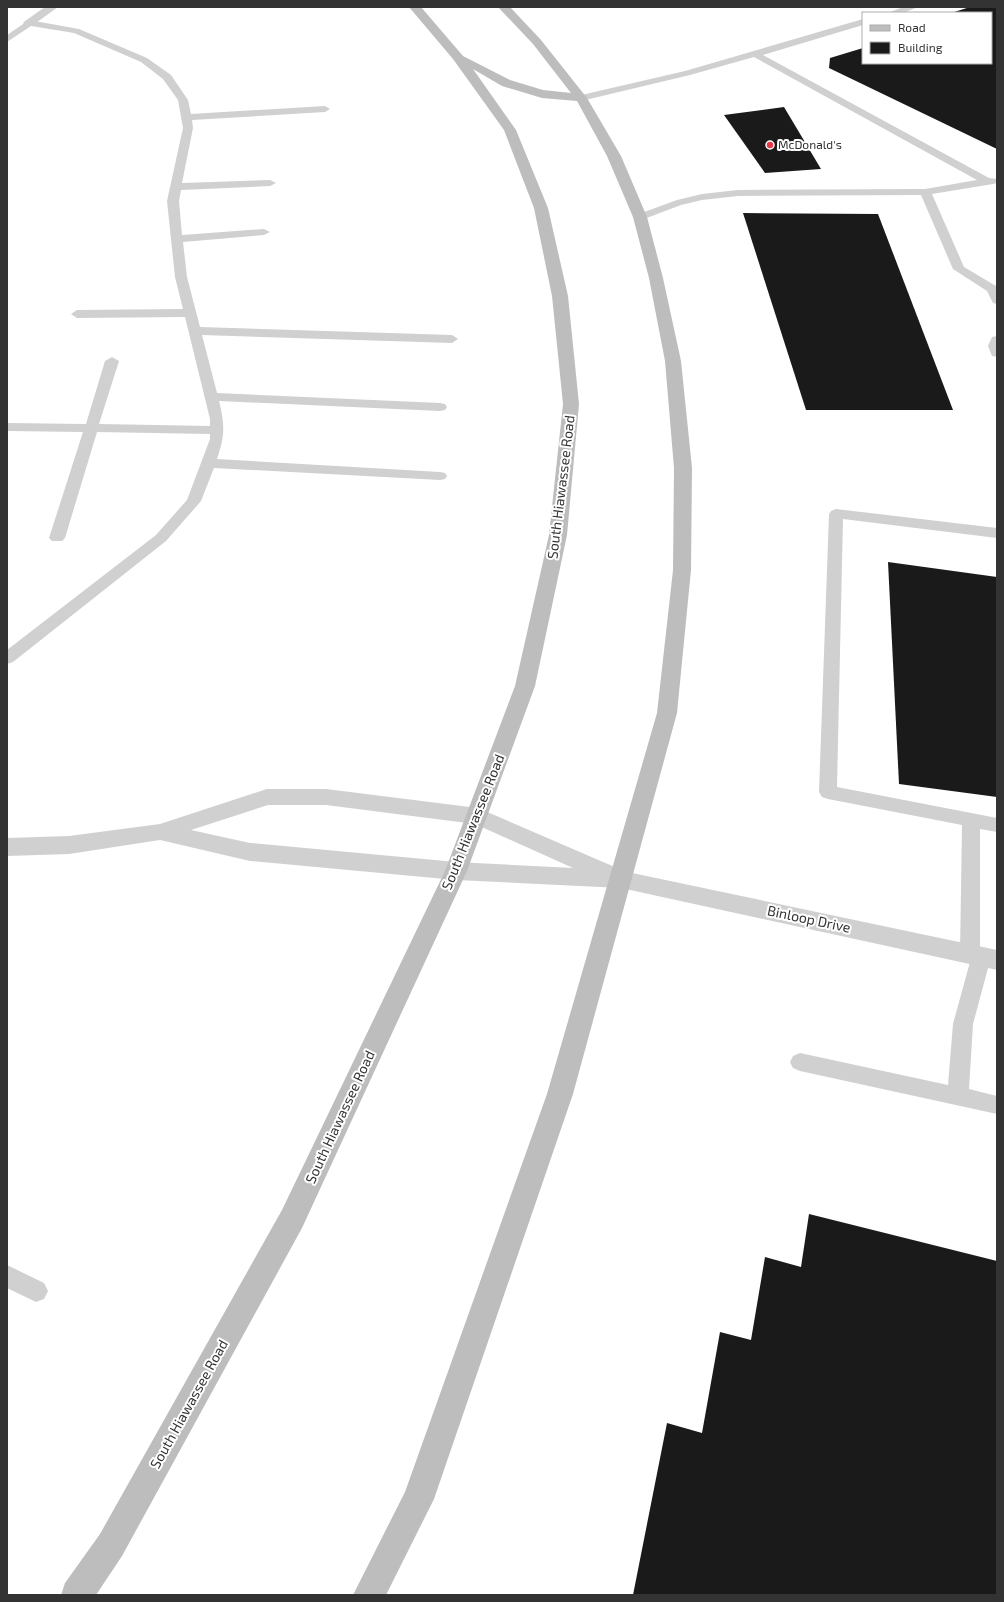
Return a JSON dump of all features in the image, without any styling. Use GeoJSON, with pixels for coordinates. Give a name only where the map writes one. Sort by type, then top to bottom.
{"type":"FeatureCollection","features":[{"type":"Feature","properties":{"kind":"street"},"geometry":{"type":"LineString","coordinates":[[28,23],[52,7]]}},
{"type":"Feature","properties":{"kind":"street","name":"South Hiawassee Road"},"geometry":{"type":"LineString","coordinates":[[77,1595],[111,1545],[292,1219],[456,871],[478,816],[525,686],[558,535],[571,404],[560,296],[541,208],[510,130],[457,56],[415,7]]}},
{"type":"Feature","properties":{"kind":"street"},"geometry":{"type":"LineString","coordinates":[[369,1595],[418,1498],[560,1094],[667,713],[682,570],[683,468],[673,361],[656,278],[640,217],[614,156],[581,98],[537,42],[504,7]]}},
{"type":"Feature","properties":{"kind":"street"},"geometry":{"type":"LineString","coordinates":[[457,56],[506,83],[542,94],[581,98]]}},
{"type":"Feature","properties":{"kind":"street"},"geometry":{"type":"LineString","coordinates":[[7,847],[69,845],[160,832],[267,797],[326,797],[478,816],[621,879]]}},
{"type":"Feature","properties":{"kind":"street"},"geometry":{"type":"LineString","coordinates":[[160,832],[250,852],[456,871],[621,879]]}},
{"type":"Feature","properties":{"kind":"street","name":"Binloop Drive"},"geometry":{"type":"LineString","coordinates":[[621,879],[983,957]]}},
{"type":"Feature","properties":{"kind":"lane"},"geometry":{"type":"LineString","coordinates":[[896,12],[913,7]]}},
{"type":"Feature","properties":{"kind":"lane"},"geometry":{"type":"LineString","coordinates":[[581,98],[687,73],[862,22]]}},
{"type":"Feature","properties":{"kind":"lane"},"geometry":{"type":"LineString","coordinates":[[7,39],[28,23],[76,31],[105,42],[144,60],[167,77],[183,100],[188,128],[173,201],[177,239],[182,277],[217,419],[217,439],[194,501],[161,538],[7,658]]}},
{"type":"Feature","properties":{"kind":"lane"},"geometry":{"type":"LineString","coordinates":[[755,54],[992,181]]}},
{"type":"Feature","properties":{"kind":"lane"},"geometry":{"type":"LineString","coordinates":[[186,117],[325,109]]}},
{"type":"Feature","properties":{"kind":"lane"},"geometry":{"type":"LineString","coordinates":[[640,217],[677,203],[702,197],[738,193],[925,192],[992,181]]}},
{"type":"Feature","properties":{"kind":"lane"},"geometry":{"type":"LineString","coordinates":[[176,187],[270,183]]}},
{"type":"Feature","properties":{"kind":"lane"},"geometry":{"type":"LineString","coordinates":[[925,192],[959,269],[992,289],[997,300]]}},
{"type":"Feature","properties":{"kind":"lane"},"geometry":{"type":"LineString","coordinates":[[177,239],[264,232]]}},
{"type":"Feature","properties":{"kind":"lane"},"geometry":{"type":"LineString","coordinates":[[77,314],[190,313]]}},
{"type":"Feature","properties":{"kind":"lane"},"geometry":{"type":"LineString","coordinates":[[195,331],[452,339]]}},
{"type":"Feature","properties":{"kind":"lane"},"geometry":{"type":"LineString","coordinates":[[997,340],[994,346],[997,353]]}},
{"type":"Feature","properties":{"kind":"lane"},"geometry":{"type":"LineString","coordinates":[[57,538],[112,361]]}},
{"type":"Feature","properties":{"kind":"lane"},"geometry":{"type":"LineString","coordinates":[[211,397],[440,407]]}},
{"type":"Feature","properties":{"kind":"lane"},"geometry":{"type":"LineString","coordinates":[[7,427],[216,430]]}},
{"type":"Feature","properties":{"kind":"lane"},"geometry":{"type":"LineString","coordinates":[[208,463],[440,476]]}},
{"type":"Feature","properties":{"kind":"lane"},"geometry":{"type":"LineString","coordinates":[[997,533],[836,514],[828,792],[997,825]]}},
{"type":"Feature","properties":{"kind":"lane"},"geometry":{"type":"LineString","coordinates":[[958,1096],[963,1024],[983,957],[971,820]]}},
{"type":"Feature","properties":{"kind":"lane"},"geometry":{"type":"LineString","coordinates":[[800,1062],[997,1105]]}},
{"type":"Feature","properties":{"kind":"lane"},"geometry":{"type":"LineString","coordinates":[[7,1276],[36,1291]]}},
{"type":"Feature","properties":{"kind":"building"},"geometry":{"type":"Polygon","coordinates":[[[970,7],[997,7],[997,149],[829,68],[830,58],[862,48],[862,64],[992,64],[992,12],[954,12],[970,7]]]}},
{"type":"Feature","properties":{"kind":"building"},"geometry":{"type":"Polygon","coordinates":[[[784,107],[821,169],[765,173],[724,115],[784,107]]]}},
{"type":"Feature","properties":{"kind":"building"},"geometry":{"type":"Polygon","coordinates":[[[743,213],[878,214],[953,410],[806,410],[743,213]]]}},
{"type":"Feature","properties":{"kind":"building"},"geometry":{"type":"Polygon","coordinates":[[[888,562],[997,577],[997,797],[899,784],[888,562]]]}},
{"type":"Feature","properties":{"kind":"building"},"geometry":{"type":"Polygon","coordinates":[[[809,1214],[997,1261],[997,1595],[633,1595],[667,1423],[702,1433],[720,1332],[751,1340],[765,1257],[801,1267],[809,1214]]]}},
{"type":"Feature","properties":{"kind":"place","name":"McDonald's"},"geometry":{"type":"Point","coordinates":[770,145]}}]}
